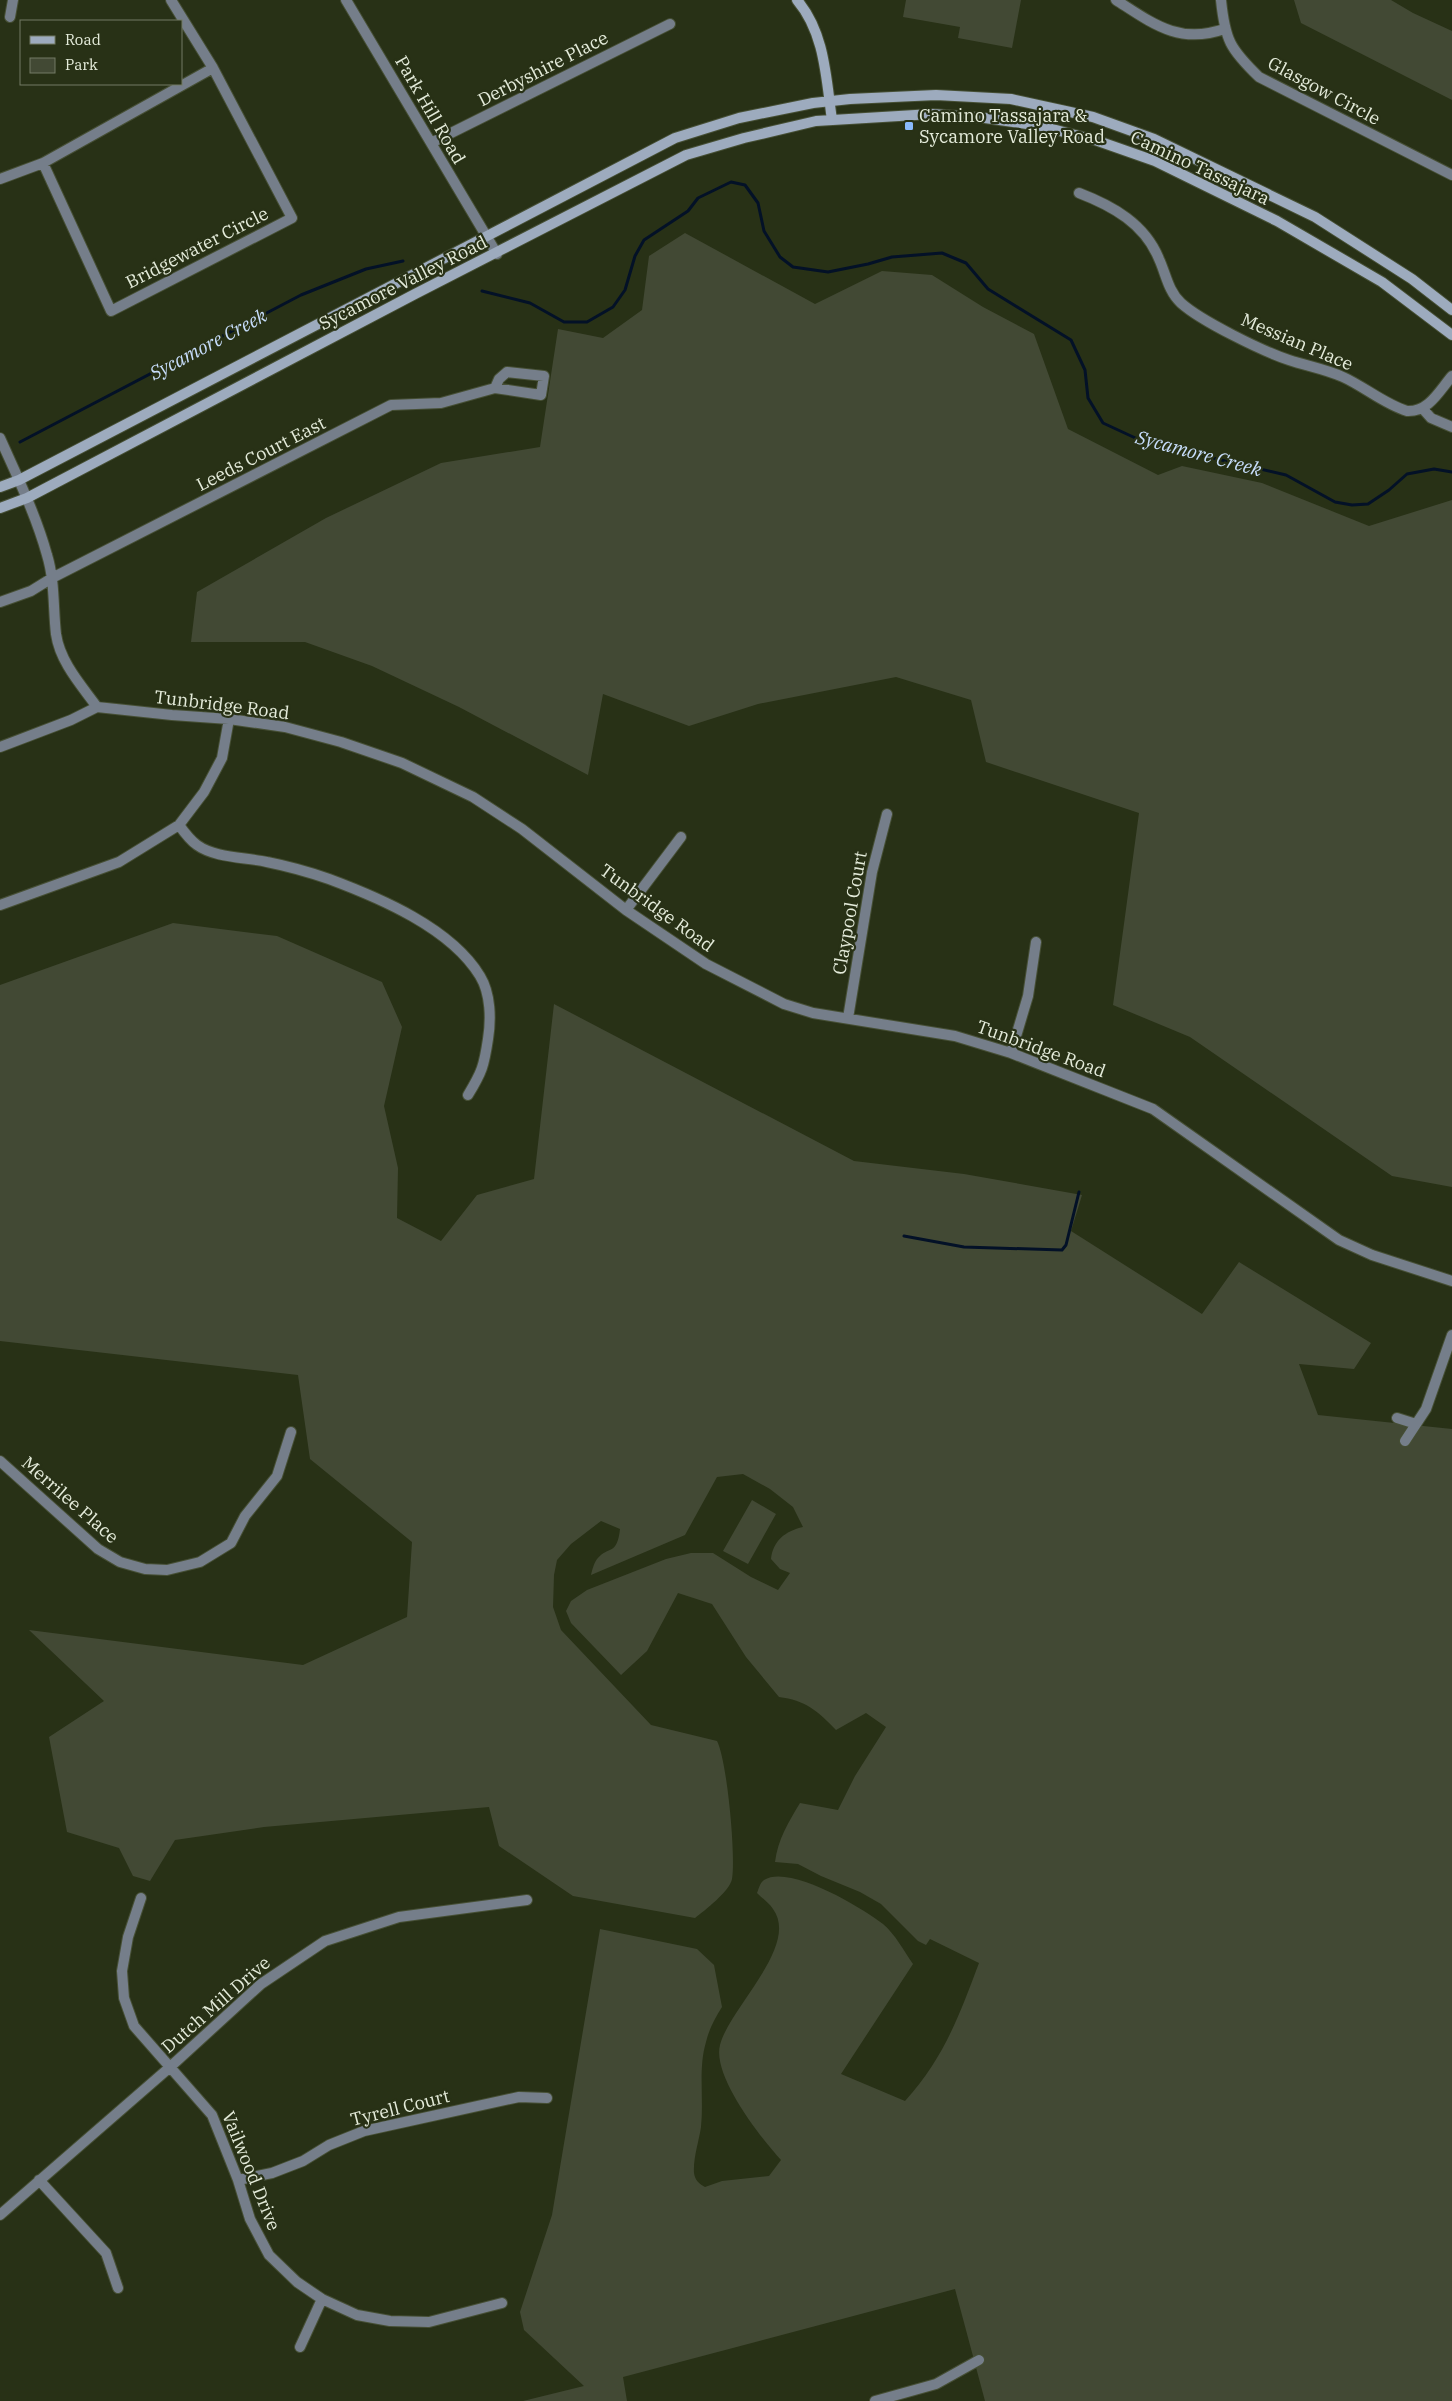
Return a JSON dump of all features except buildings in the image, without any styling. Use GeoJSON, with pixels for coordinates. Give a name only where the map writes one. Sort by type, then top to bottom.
{"type":"FeatureCollection","features":[{"type":"Feature","properties":{"kind":"main road"},"geometry":{"type":"LineString","coordinates":[[797,0],[805,10],[821,45],[832,120]]}},
{"type":"Feature","properties":{"kind":"main road","name":"Camino Tassajara"},"geometry":{"type":"LineString","coordinates":[[829,101],[936,95],[1011,99],[1092,117],[1154,139],[1315,217],[1412,279],[1452,310]]}},
{"type":"Feature","properties":{"kind":"main road","name":"Sycamore Valley Road"},"geometry":{"type":"LineString","coordinates":[[0,487],[19,480],[675,138],[739,118],[829,101]]}},
{"type":"Feature","properties":{"kind":"main road","name":"Camino Tassajara"},"geometry":{"type":"LineString","coordinates":[[832,120],[932,114],[985,118],[1041,126],[1098,141],[1155,161],[1277,221],[1382,282],[1452,335]]}},
{"type":"Feature","properties":{"kind":"main road","name":"Sycamore Valley Road"},"geometry":{"type":"LineString","coordinates":[[0,508],[27,498],[686,155],[744,138],[816,121],[832,120]]}},
{"type":"Feature","properties":{"kind":"street"},"geometry":{"type":"LineString","coordinates":[[10,17],[13,0]]}},
{"type":"Feature","properties":{"kind":"street"},"geometry":{"type":"LineString","coordinates":[[0,179],[43,163],[213,68],[172,0]]}},
{"type":"Feature","properties":{"kind":"street","name":"Park Hill Road"},"geometry":{"type":"LineString","coordinates":[[346,0],[497,254]]}},
{"type":"Feature","properties":{"kind":"street"},"geometry":{"type":"LineString","coordinates":[[1116,0],[1148,20],[1178,34],[1208,35],[1224,29]]}},
{"type":"Feature","properties":{"kind":"street","name":"Glasgow Circle"},"geometry":{"type":"LineString","coordinates":[[1221,0],[1224,29],[1230,44],[1259,77],[1452,175]]}},
{"type":"Feature","properties":{"kind":"street","name":"Derbyshire Place"},"geometry":{"type":"LineString","coordinates":[[431,143],[670,24]]}},
{"type":"Feature","properties":{"kind":"street","name":"Bridgewater Circle"},"geometry":{"type":"LineString","coordinates":[[43,163],[111,311],[292,218],[213,68]]}},
{"type":"Feature","properties":{"kind":"street","name":"Messian Place"},"geometry":{"type":"LineString","coordinates":[[1079,193],[1099,201],[1130,218],[1156,251],[1170,290],[1192,312],[1251,343],[1288,359],[1324,369],[1345,378],[1399,408],[1414,411],[1422,409]]}},
{"type":"Feature","properties":{"kind":"street"},"geometry":{"type":"LineString","coordinates":[[1452,376],[1432,401],[1422,409],[1431,418],[1452,427]]}},
{"type":"Feature","properties":{"kind":"street","name":"Leeds Court East"},"geometry":{"type":"LineString","coordinates":[[0,602],[32,591],[52,578],[391,405],[441,403],[495,388]]}},
{"type":"Feature","properties":{"kind":"street"},"geometry":{"type":"LineString","coordinates":[[0,438],[27,498],[47,555],[52,578],[56,636],[62,654],[72,672],[97,707],[71,720],[0,747]]}},
{"type":"Feature","properties":{"kind":"street","name":"Tunbridge Road"},"geometry":{"type":"LineString","coordinates":[[97,707],[172,716],[229,719],[284,727],[341,742],[402,763],[473,797],[529,834],[626,910],[706,964],[784,1004],[813,1013],[955,1036],[1011,1053],[1153,1109],[1339,1240],[1372,1255],[1452,1281]]}},
{"type":"Feature","properties":{"kind":"street"},"geometry":{"type":"LineString","coordinates":[[0,905],[119,862],[179,826],[204,792],[222,758],[229,719]]}},
{"type":"Feature","properties":{"kind":"street","name":"Claypool Court"},"geometry":{"type":"LineString","coordinates":[[848,1018],[872,872],[887,814]]}},
{"type":"Feature","properties":{"kind":"street"},"geometry":{"type":"LineString","coordinates":[[179,826],[198,845],[216,853],[269,862],[329,879],[392,907],[437,932],[462,952],[481,977],[488,998],[490,1025],[483,1072],[468,1096]]}},
{"type":"Feature","properties":{"kind":"street"},"geometry":{"type":"LineString","coordinates":[[626,910],[681,837]]}},
{"type":"Feature","properties":{"kind":"street"},"geometry":{"type":"LineString","coordinates":[[1011,1053],[1028,996],[1036,942]]}},
{"type":"Feature","properties":{"kind":"street"},"geometry":{"type":"LineString","coordinates":[[1405,1441],[1426,1409],[1452,1336]]}},
{"type":"Feature","properties":{"kind":"street"},"geometry":{"type":"LineString","coordinates":[[1397,1418],[1416,1424]]}},
{"type":"Feature","properties":{"kind":"street","name":"Merrilee Place"},"geometry":{"type":"LineString","coordinates":[[0,1461],[98,1550],[120,1562],[145,1569],[167,1570],[200,1562],[231,1543],[245,1516],[277,1476],[291,1432]]}},
{"type":"Feature","properties":{"kind":"street","name":"Vailwood Drive"},"geometry":{"type":"LineString","coordinates":[[141,1898],[128,1936],[122,1971],[124,1998],[134,2026],[212,2115],[238,2180],[250,2219],[269,2255],[297,2282],[322,2299],[357,2315],[390,2322],[429,2322],[502,2303]]}},
{"type":"Feature","properties":{"kind":"street","name":"Dutch Mill Drive"},"geometry":{"type":"LineString","coordinates":[[0,2215],[169,2068],[261,1984],[325,1940],[399,1917],[526,1900]]}},
{"type":"Feature","properties":{"kind":"street","name":"Tyrell Court"},"geometry":{"type":"LineString","coordinates":[[238,2180],[280,2170],[303,2161],[329,2145],[364,2131],[519,2097],[547,2098]]}},
{"type":"Feature","properties":{"kind":"street"},"geometry":{"type":"LineString","coordinates":[[40,2180],[106,2253],[118,2288]]}},
{"type":"Feature","properties":{"kind":"street"},"geometry":{"type":"LineString","coordinates":[[300,2347],[322,2299]]}},
{"type":"Feature","properties":{"kind":"street"},"geometry":{"type":"LineString","coordinates":[[875,2401],[936,2384],[979,2360]]}},
{"type":"Feature","properties":{"kind":"green space"},"geometry":{"type":"Polygon","coordinates":[[[906,0],[1021,0],[1012,48],[958,38],[960,27],[903,17],[906,0]]]}},
{"type":"Feature","properties":{"kind":"green space"},"geometry":{"type":"Polygon","coordinates":[[[1294,0],[1391,0],[1413,13],[1452,31],[1452,100],[1301,23],[1294,0]]]}},
{"type":"Feature","properties":{"kind":"green space"},"geometry":{"type":"Polygon","coordinates":[[[685,233],[815,304],[882,271],[932,275],[983,307],[1034,334],[1068,429],[1158,475],[1182,466],[1262,483],[1369,526],[1452,500],[1452,1187],[1392,1176],[1190,1037],[1113,1005],[1139,813],[986,762],[971,700],[896,677],[758,704],[689,726],[603,694],[588,775],[459,707],[372,666],[305,642],[191,642],[197,592],[326,518],[441,463],[540,447],[558,329],[603,338],[642,310],[649,256],[685,233]]]}},
{"type":"Feature","properties":{"kind":"green space"},"geometry":{"type":"Polygon","coordinates":[[[173,923],[277,936],[382,982],[402,1027],[384,1106],[398,1168],[397,1218],[441,1241],[477,1195],[534,1179],[554,1004],[854,1161],[964,1174],[1082,1195],[1071,1231],[1202,1314],[1239,1262],[1371,1343],[1354,1369],[1299,1364],[1318,1415],[1452,1429],[1452,2401],[985,2401],[955,2289],[623,2377],[627,2401],[523,2401],[584,2386],[524,2330],[520,2312],[552,2215],[600,1929],[697,1949],[714,1965],[722,2007],[707,2037],[702,2063],[701,2127],[694,2167],[696,2180],[705,2187],[722,2181],[769,2176],[781,2160],[740,2106],[723,2073],[720,2058],[720,2045],[726,2030],[760,1977],[777,1941],[779,1924],[773,1909],[757,1893],[764,1880],[776,1877],[791,1878],[808,1883],[859,1908],[887,1928],[913,1964],[841,2074],[905,2101],[930,2069],[949,2036],[979,1963],[930,1939],[926,1945],[918,1941],[881,1904],[860,1892],[798,1864],[775,1862],[781,1838],[800,1803],[838,1810],[855,1776],[886,1727],[866,1713],[836,1730],[823,1717],[804,1704],[779,1697],[746,1657],[712,1604],[678,1593],[647,1651],[621,1675],[571,1623],[566,1611],[571,1601],[587,1590],[666,1559],[691,1553],[713,1553],[751,1577],[778,1590],[790,1573],[780,1569],[771,1559],[774,1547],[785,1534],[803,1527],[793,1507],[770,1489],[743,1474],[717,1477],[685,1535],[591,1575],[597,1559],[615,1547],[619,1537],[620,1529],[601,1521],[571,1544],[557,1560],[554,1575],[553,1607],[561,1630],[651,1725],[717,1741],[721,1751],[730,1809],[733,1850],[732,1879],[722,1895],[695,1918],[573,1896],[499,1846],[489,1807],[264,1827],[175,1840],[150,1881],[133,1876],[119,1848],[67,1832],[49,1737],[104,1701],[29,1630],[303,1665],[407,1617],[412,1542],[310,1459],[298,1375],[0,1341],[0,985],[173,923]]]}},
{"type":"Feature","properties":{"kind":"green space"},"geometry":{"type":"Polygon","coordinates":[[[752,1500],[776,1514],[748,1564],[723,1551],[752,1500]]]}},
{"type":"Feature","properties":{"kind":"waterway","name":"Sycamore Creek"},"geometry":{"type":"LineString","coordinates":[[482,291],[530,303],[564,322],[587,322],[613,307],[625,290],[635,256],[644,240],[688,211],[698,198],[731,182],[745,185],[758,203],[764,231],[780,257],[793,267],[828,272],[892,257],[942,253],[966,263],[988,289],[1071,340],[1085,370],[1088,398],[1103,423],[1144,442],[1286,475],[1335,502],[1352,505],[1368,504],[1389,490],[1407,474],[1434,469],[1452,472]]}},
{"type":"Feature","properties":{"kind":"waterway","name":"Sycamore Creek"},"geometry":{"type":"LineString","coordinates":[[20,442],[301,295],[366,269],[403,261]]}},
{"type":"Feature","properties":{"kind":"waterway"},"geometry":{"type":"LineString","coordinates":[[904,1236],[964,1247],[1062,1250],[1066,1245],[1079,1192]]}},
{"type":"Feature","properties":{"kind":"place","name":"Camino Tassajara & Sycamore Valley Road"},"geometry":{"type":"Point","coordinates":[909,126]}}]}
